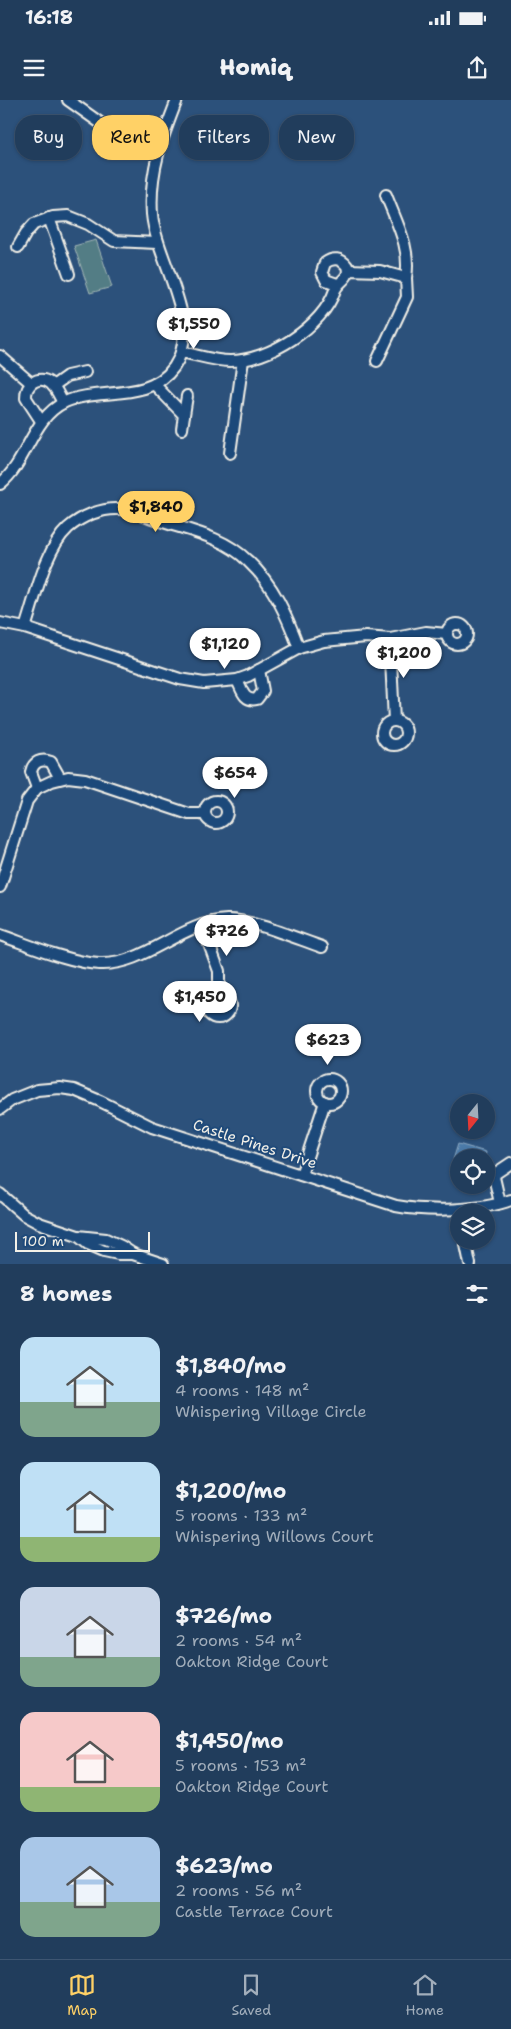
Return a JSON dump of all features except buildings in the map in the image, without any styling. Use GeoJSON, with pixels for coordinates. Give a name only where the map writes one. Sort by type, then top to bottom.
{"type":"FeatureCollection","features":[{"type":"Feature","properties":{"kind":"street"},"geometry":{"type":"LineString","coordinates":[[68,100],[92,117]]}},
{"type":"Feature","properties":{"kind":"street"},"geometry":{"type":"LineString","coordinates":[[169,120],[177,100]]}},
{"type":"Feature","properties":{"kind":"street"},"geometry":{"type":"LineString","coordinates":[[0,484],[16,468],[41,422],[63,403],[73,399],[114,394],[154,384],[174,367],[181,352],[184,334],[182,314],[157,243],[152,215],[151,194],[156,160]]}},
{"type":"Feature","properties":{"kind":"street"},"geometry":{"type":"LineString","coordinates":[[377,361],[407,298],[406,278],[409,263],[402,235],[386,195]]}},
{"type":"Feature","properties":{"kind":"street"},"geometry":{"type":"LineString","coordinates":[[18,247],[34,224],[50,218],[68,216],[79,220],[114,241],[157,243]]}},
{"type":"Feature","properties":{"kind":"street"},"geometry":{"type":"LineString","coordinates":[[50,218],[68,274]]}},
{"type":"Feature","properties":{"kind":"street"},"geometry":{"type":"LineString","coordinates":[[181,352],[228,361],[243,360],[279,347],[300,335],[324,313],[338,284],[345,280],[348,270],[344,262],[337,258],[328,260],[323,268],[324,277],[330,283],[338,284]]}},
{"type":"Feature","properties":{"kind":"street"},"geometry":{"type":"LineString","coordinates":[[348,270],[380,271],[406,278]]}},
{"type":"Feature","properties":{"kind":"street"},"geometry":{"type":"LineString","coordinates":[[0,356],[31,384]]}},
{"type":"Feature","properties":{"kind":"street"},"geometry":{"type":"LineString","coordinates":[[230,453],[243,360]]}},
{"type":"Feature","properties":{"kind":"street"},"geometry":{"type":"LineString","coordinates":[[53,386],[67,376],[86,372]]}},
{"type":"Feature","properties":{"kind":"street"},"geometry":{"type":"LineString","coordinates":[[41,422],[26,398],[27,387],[38,380],[43,380],[53,386],[63,403]]}},
{"type":"Feature","properties":{"kind":"street"},"geometry":{"type":"LineString","coordinates":[[154,384],[184,415]]}},
{"type":"Feature","properties":{"kind":"street"},"geometry":{"type":"LineString","coordinates":[[182,429],[187,396]]}},
{"type":"Feature","properties":{"kind":"street"},"geometry":{"type":"LineString","coordinates":[[25,628],[50,553],[59,538],[75,522],[87,515],[119,509],[218,539],[238,552],[257,570],[283,607],[299,648]]}},
{"type":"Feature","properties":{"kind":"street"},"geometry":{"type":"LineString","coordinates":[[0,622],[25,628],[180,679],[204,683],[237,680],[299,648],[339,639],[366,637],[390,639],[426,632],[447,634]]}},
{"type":"Feature","properties":{"kind":"street"},"geometry":{"type":"LineString","coordinates":[[390,639],[394,721]]}},
{"type":"Feature","properties":{"kind":"street"},"geometry":{"type":"LineString","coordinates":[[237,680],[245,697],[250,700],[258,699],[263,691],[259,670]]}},
{"type":"Feature","properties":{"kind":"street"},"geometry":{"type":"LineString","coordinates":[[37,788],[31,772],[35,763],[39,761],[51,762],[56,779]]}},
{"type":"Feature","properties":{"kind":"street"},"geometry":{"type":"LineString","coordinates":[[0,887],[27,801],[37,788],[56,779],[85,779],[189,814],[205,814]]}},
{"type":"Feature","properties":{"kind":"street"},"geometry":{"type":"LineString","coordinates":[[0,935],[77,961],[104,964],[132,958],[202,925],[221,920],[240,920],[322,947]]}},
{"type":"Feature","properties":{"kind":"street"},"geometry":{"type":"LineString","coordinates":[[202,925],[219,971],[219,994]]}},
{"type":"Feature","properties":{"kind":"street","name":"Castle Pines Drive"},"geometry":{"type":"LineString","coordinates":[[0,1109],[12,1100],[37,1090],[60,1088],[74,1090],[152,1127],[396,1206],[427,1210],[450,1210]]}},
{"type":"Feature","properties":{"kind":"street"},"geometry":{"type":"LineString","coordinates":[[301,1175],[325,1102]]}},
{"type":"Feature","properties":{"kind":"street"},"geometry":{"type":"LineString","coordinates":[[500,1203],[494,1177],[496,1172],[511,1163]]}},
{"type":"Feature","properties":{"kind":"street"},"geometry":{"type":"LineString","coordinates":[[0,1194],[24,1215],[78,1236],[88,1244],[104,1251],[118,1254],[133,1254],[163,1264]]}},
{"type":"Feature","properties":{"kind":"street","name":"Castle Pines Drive"},"geometry":{"type":"LineString","coordinates":[[495,1204],[511,1200]]}},
{"type":"Feature","properties":{"kind":"street"},"geometry":{"type":"LineString","coordinates":[[467,1249],[470,1264]]}},
{"type":"Feature","properties":{"kind":"green space"},"geometry":{"type":"Polygon","coordinates":[[[96,240],[112,287],[90,293],[74,246],[96,240]]]}},
{"type":"Feature","properties":{"kind":"water"},"geometry":{"type":"Polygon","coordinates":[[[458,1144],[476,1149],[456,1149],[458,1144]]]}}]}
